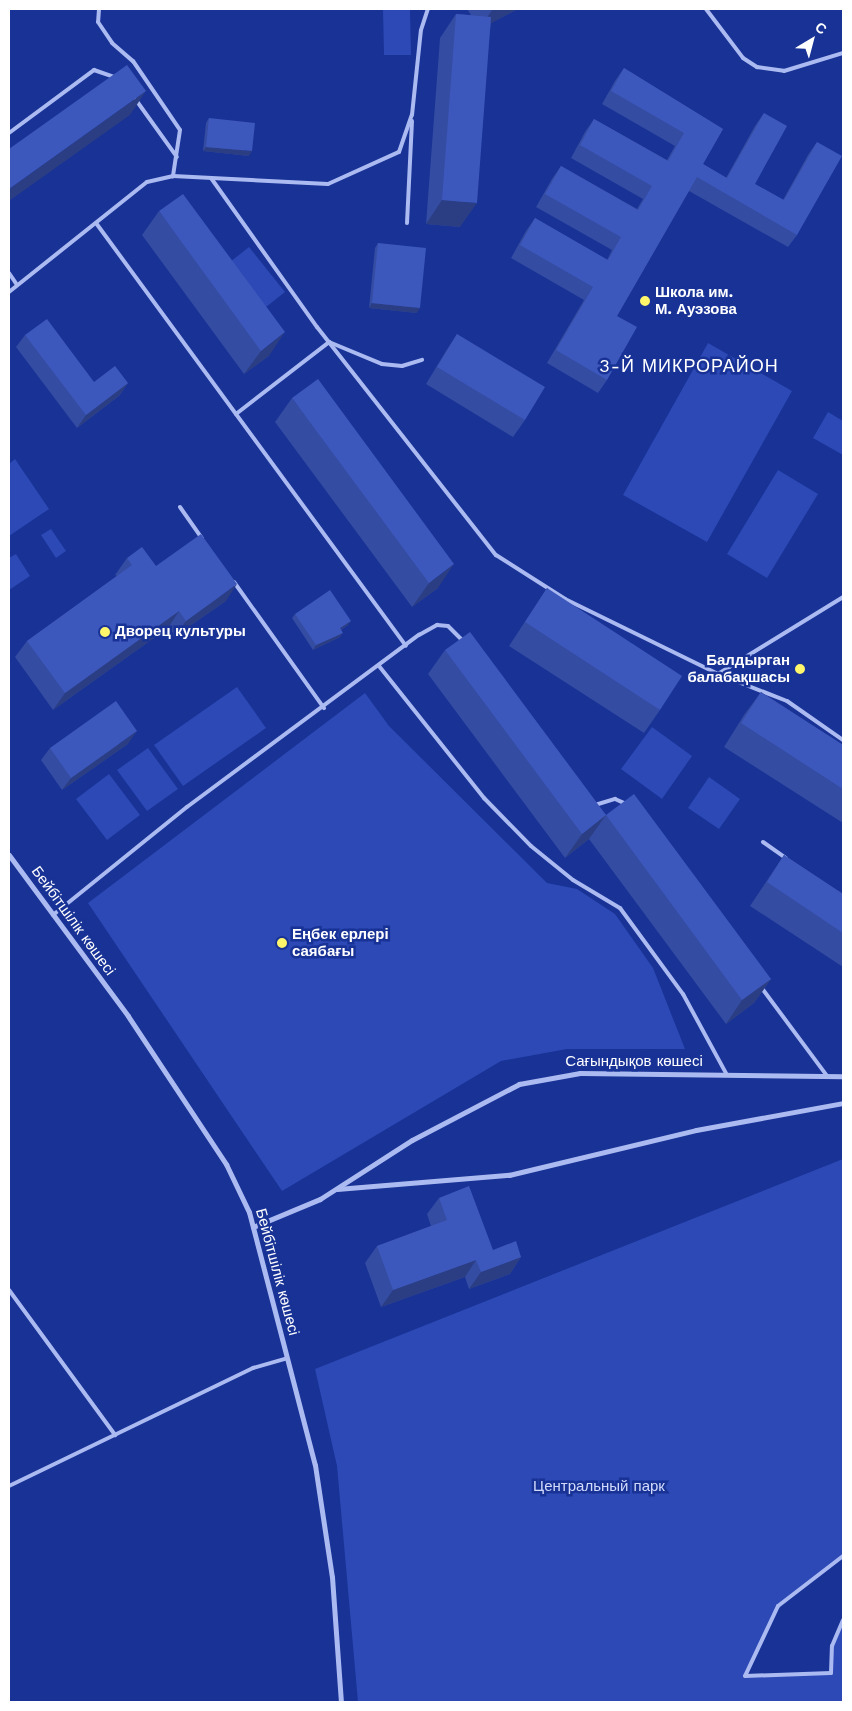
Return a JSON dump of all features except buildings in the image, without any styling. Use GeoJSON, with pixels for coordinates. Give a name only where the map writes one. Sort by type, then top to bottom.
{"type":"FeatureCollection","features":[{"type":"Feature","properties":{"kind":"street","name":"Бейбітшілік көшесі"},"geometry":{"type":"LineString","coordinates":[[9,857],[128,1016],[226,1164],[253,1227],[287,1358],[325,1522],[341,1702]]}},
{"type":"Feature","properties":{"kind":"street","name":"Сағындықов көшесі"},"geometry":{"type":"LineString","coordinates":[[253,1227],[334,1190],[412,1140],[519,1084],[580,1073],[843,1076]]}},
{"type":"Feature","properties":{"kind":"street","name":"Сағындықов көшесі"},"geometry":{"type":"LineString","coordinates":[[334,1190],[509,1174],[696,1130],[843,1103]]}},
{"type":"Feature","properties":{"kind":"lane"},"geometry":{"type":"LineString","coordinates":[[99,9],[98,22],[112,43],[134,61],[180,130],[173,176]]}},
{"type":"Feature","properties":{"kind":"lane"},"geometry":{"type":"LineString","coordinates":[[407,223],[412,115],[421,30],[428,9]]}},
{"type":"Feature","properties":{"kind":"lane"},"geometry":{"type":"LineString","coordinates":[[706,9],[743,58],[757,66],[784,71],[843,53]]}},
{"type":"Feature","properties":{"kind":"lane"},"geometry":{"type":"LineString","coordinates":[[9,133],[94,70],[109,72],[124,82]]}},
{"type":"Feature","properties":{"kind":"lane"},"geometry":{"type":"LineString","coordinates":[[134,97],[177,157]]}},
{"type":"Feature","properties":{"kind":"lane"},"geometry":{"type":"LineString","coordinates":[[9,292],[147,182],[173,176],[328,184],[399,152],[412,115]]}},
{"type":"Feature","properties":{"kind":"lane"},"geometry":{"type":"LineString","coordinates":[[212,178],[329,342],[496,554],[565,599],[718,674],[787,701],[843,740]]}},
{"type":"Feature","properties":{"kind":"lane"},"geometry":{"type":"LineString","coordinates":[[96,223],[406,646]]}},
{"type":"Feature","properties":{"kind":"lane"},"geometry":{"type":"LineString","coordinates":[[9,273],[17,285]]}},
{"type":"Feature","properties":{"kind":"lane"},"geometry":{"type":"LineString","coordinates":[[329,342],[382,364],[402,366],[422,360]]}},
{"type":"Feature","properties":{"kind":"lane"},"geometry":{"type":"LineString","coordinates":[[236,414],[329,342]]}},
{"type":"Feature","properties":{"kind":"lane"},"geometry":{"type":"LineString","coordinates":[[180,507],[208,547]]}},
{"type":"Feature","properties":{"kind":"lane"},"geometry":{"type":"LineString","coordinates":[[231,579],[324,708]]}},
{"type":"Feature","properties":{"kind":"lane"},"geometry":{"type":"LineString","coordinates":[[718,674],[843,597]]}},
{"type":"Feature","properties":{"kind":"lane"},"geometry":{"type":"LineString","coordinates":[[53,915],[187,807],[437,625],[457,632],[469,648]]}},
{"type":"Feature","properties":{"kind":"lane"},"geometry":{"type":"LineString","coordinates":[[379,666],[484,798],[531,846],[573,880],[620,908],[683,994],[727,1075]]}},
{"type":"Feature","properties":{"kind":"lane"},"geometry":{"type":"LineString","coordinates":[[588,800],[601,806],[621,799],[630,809]]}},
{"type":"Feature","properties":{"kind":"lane"},"geometry":{"type":"LineString","coordinates":[[763,842],[795,864]]}},
{"type":"Feature","properties":{"kind":"lane"},"geometry":{"type":"LineString","coordinates":[[759,983],[827,1076]]}},
{"type":"Feature","properties":{"kind":"lane"},"geometry":{"type":"LineString","coordinates":[[9,1290],[115,1435]]}},
{"type":"Feature","properties":{"kind":"lane"},"geometry":{"type":"LineString","coordinates":[[9,1486],[253,1368],[287,1358]]}},
{"type":"Feature","properties":{"kind":"lane"},"geometry":{"type":"LineString","coordinates":[[843,1556],[778,1606],[745,1676],[831,1673],[832,1646],[843,1620]]}},
{"type":"Feature","properties":{"kind":"green space"},"geometry":{"type":"Polygon","coordinates":[[[383,9],[410,9],[411,55],[384,55],[383,9]]]}},
{"type":"Feature","properties":{"kind":"green space"},"geometry":{"type":"Polygon","coordinates":[[[249,247],[285,292],[266,307],[230,262],[249,247]]]}},
{"type":"Feature","properties":{"kind":"green space"},"geometry":{"type":"Polygon","coordinates":[[[708,343],[792,391],[707,542],[623,495],[708,343]]]}},
{"type":"Feature","properties":{"kind":"green space"},"geometry":{"type":"Polygon","coordinates":[[[828,412],[843,421],[843,455],[813,438],[828,412]]]}},
{"type":"Feature","properties":{"kind":"green space"},"geometry":{"type":"Polygon","coordinates":[[[15,459],[49,509],[9,536],[9,464],[15,459]]]}},
{"type":"Feature","properties":{"kind":"green space"},"geometry":{"type":"Polygon","coordinates":[[[778,470],[818,494],[767,578],[727,554],[778,470]]]}},
{"type":"Feature","properties":{"kind":"green space"},"geometry":{"type":"Polygon","coordinates":[[[51,529],[66,551],[56,558],[41,535],[51,529]]]}},
{"type":"Feature","properties":{"kind":"green space"},"geometry":{"type":"Polygon","coordinates":[[[16,554],[30,576],[9,590],[9,558],[16,554]]]}},
{"type":"Feature","properties":{"kind":"green space"},"geometry":{"type":"Polygon","coordinates":[[[237,687],[266,728],[183,786],[154,745],[237,687]]]}},
{"type":"Feature","properties":{"kind":"green space"},"geometry":{"type":"Polygon","coordinates":[[[365,693],[389,726],[547,883],[577,889],[615,914],[653,968],[685,1049],[567,1049],[501,1061],[282,1191],[88,903],[365,693]]]}},
{"type":"Feature","properties":{"kind":"green space"},"geometry":{"type":"Polygon","coordinates":[[[652,727],[692,756],[662,799],[621,769],[652,727]]]}},
{"type":"Feature","properties":{"kind":"green space"},"geometry":{"type":"Polygon","coordinates":[[[148,748],[178,789],[147,811],[117,770],[148,748]]]}},
{"type":"Feature","properties":{"kind":"green space"},"geometry":{"type":"Polygon","coordinates":[[[109,774],[140,815],[107,840],[76,799],[109,774]]]}},
{"type":"Feature","properties":{"kind":"green space"},"geometry":{"type":"Polygon","coordinates":[[[709,777],[740,799],[719,829],[688,808],[709,777]]]}},
{"type":"Feature","properties":{"kind":"green space","name":"Центральный парк"},"geometry":{"type":"Polygon","coordinates":[[[843,1159],[843,1556],[778,1606],[745,1675],[831,1673],[832,1646],[843,1620],[843,1702],[358,1702],[337,1466],[315,1369],[843,1159]]]}},
{"type":"Feature","properties":{"kind":"place","name":"Школа им. М. Ауэзова"},"geometry":{"type":"Point","coordinates":[645,301]}},
{"type":"Feature","properties":{"kind":"place","name":"Дворец культуры"},"geometry":{"type":"Point","coordinates":[105,632]}},
{"type":"Feature","properties":{"kind":"place","name":"Балдырган балабақшасы"},"geometry":{"type":"Point","coordinates":[800,669]}},
{"type":"Feature","properties":{"kind":"place","name":"Еңбек ерлері саябағы"},"geometry":{"type":"Point","coordinates":[282,943]}},
{"type":"Feature","properties":{"kind":"district","name":"3-Й МИКРОРАЙОН"},"geometry":{"type":"Point","coordinates":[689,366]}}]}
